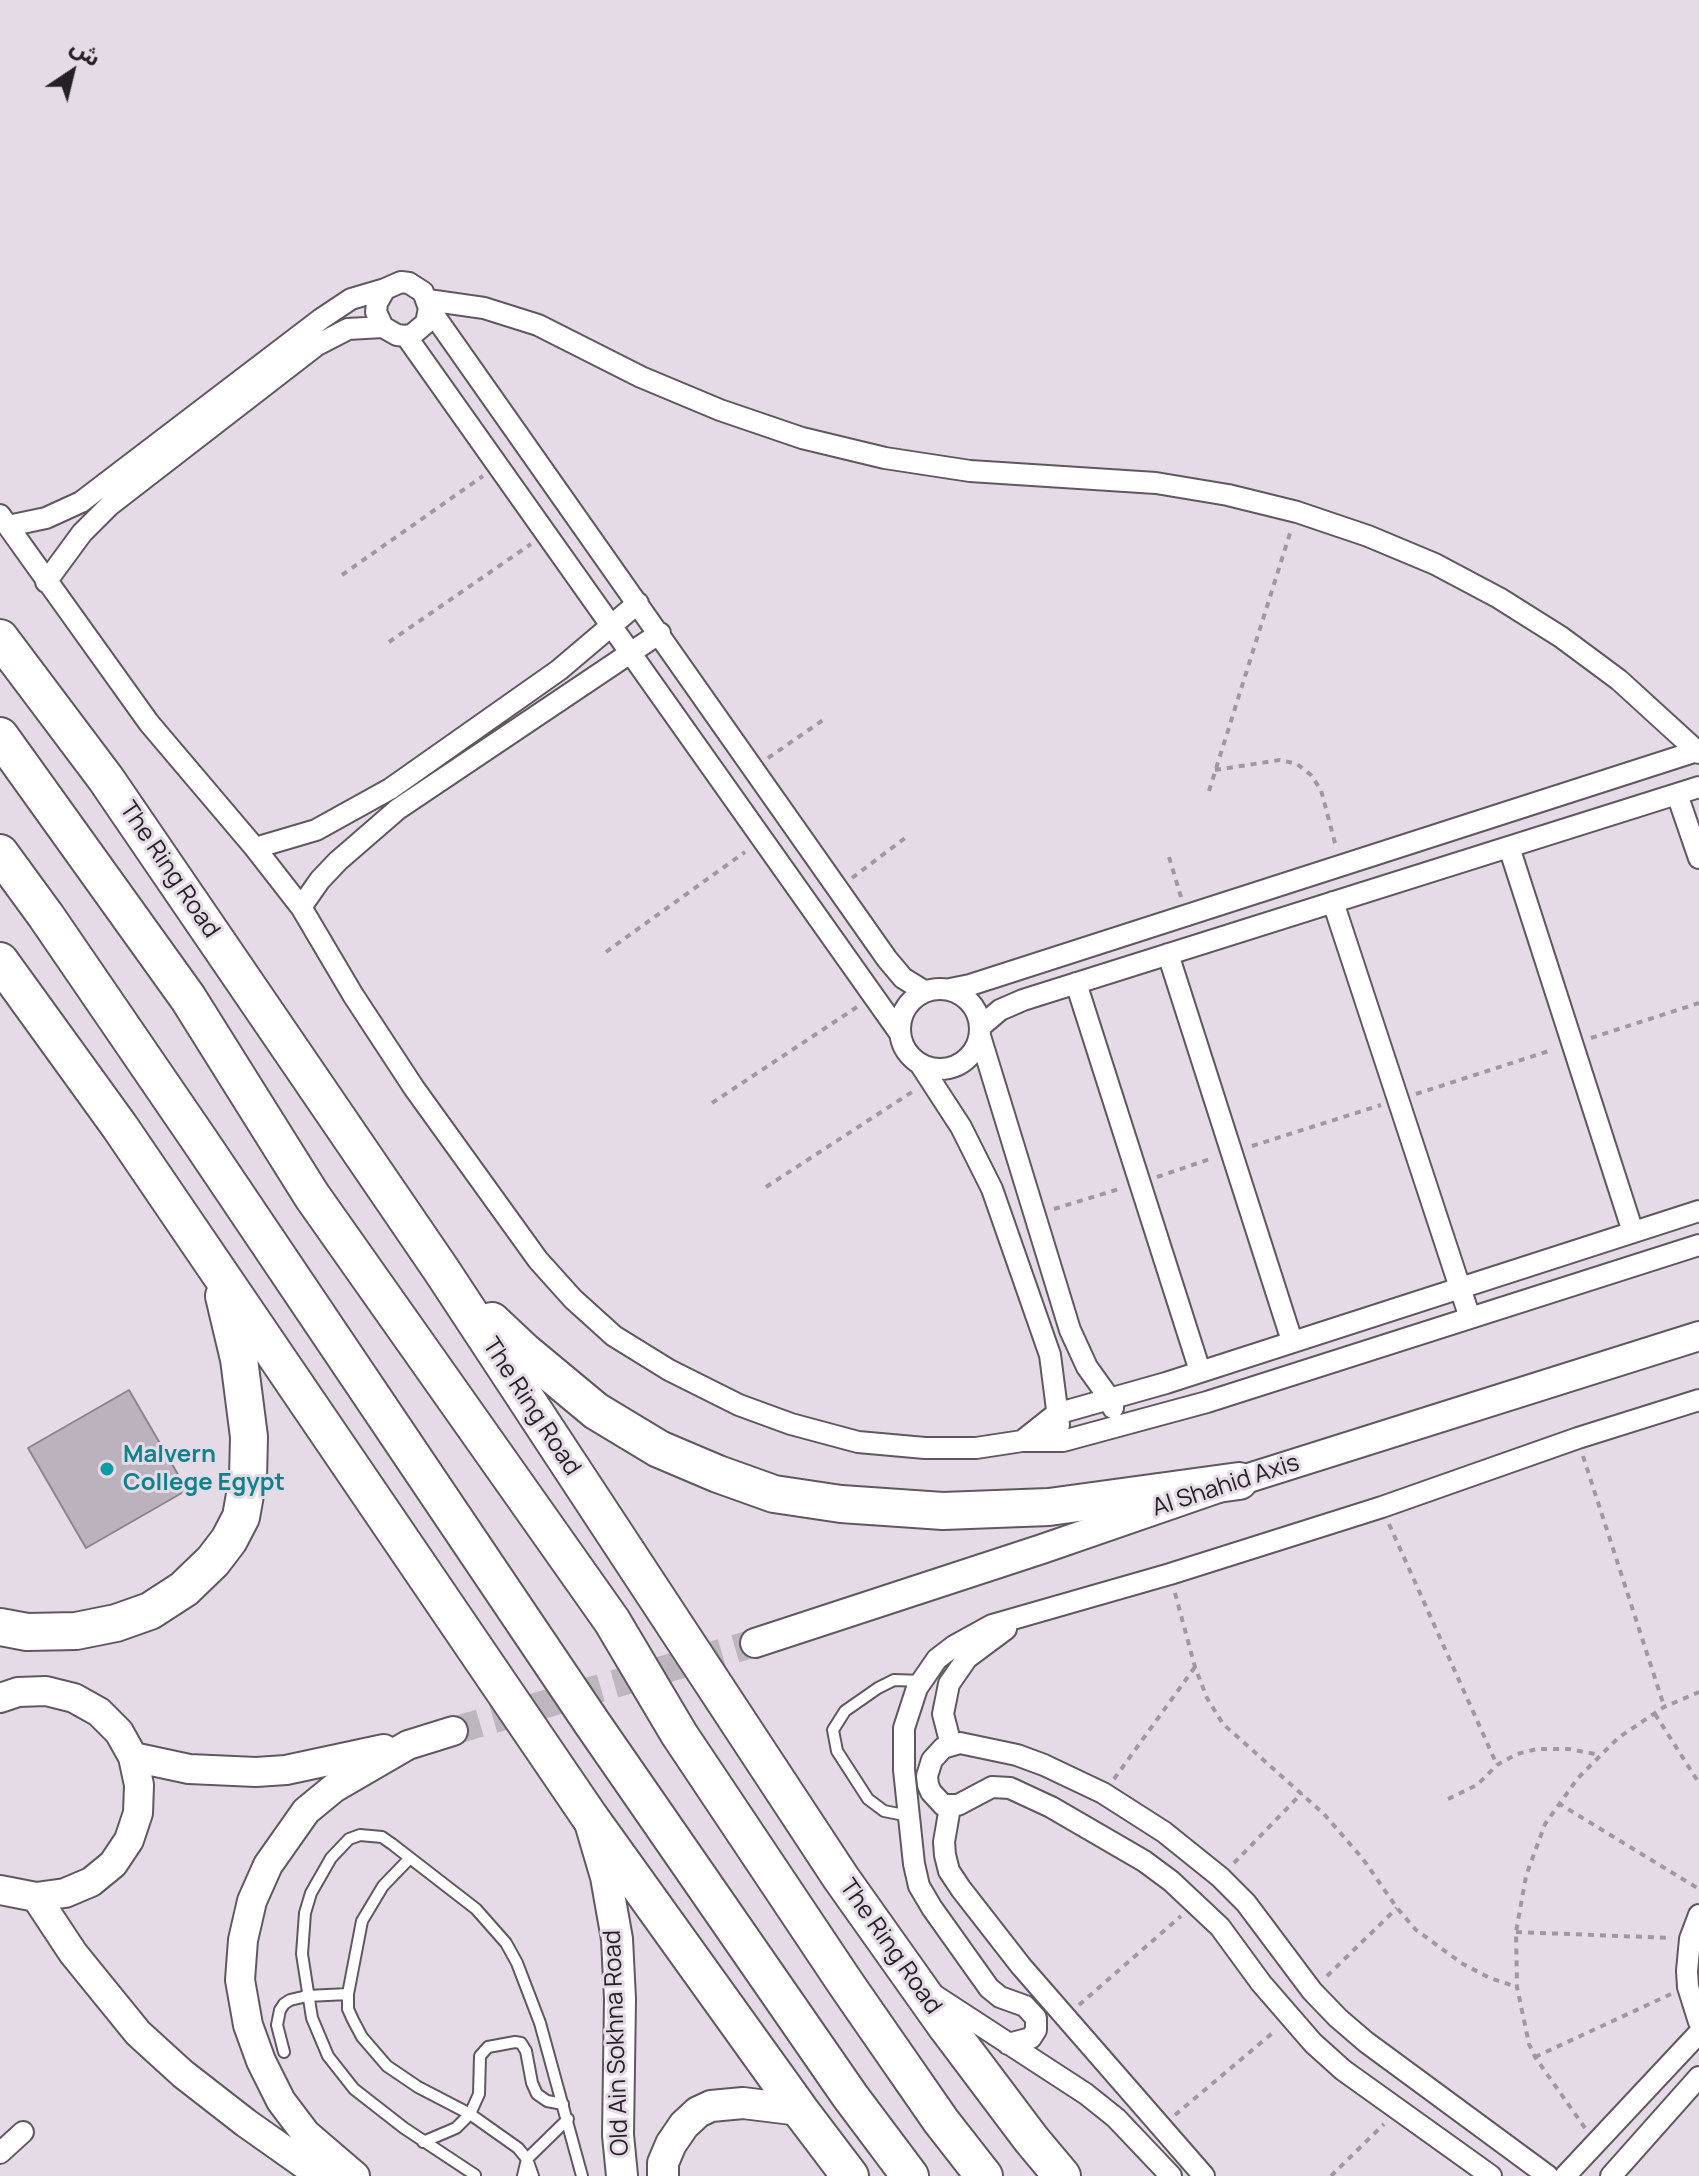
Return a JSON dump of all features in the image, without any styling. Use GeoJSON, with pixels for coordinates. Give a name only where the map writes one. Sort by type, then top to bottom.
{"type":"FeatureCollection","features":[{"type":"Feature","properties":{"kind":"highway","name":"The Ring Road"},"geometry":{"type":"LineString","coordinates":[[0,638],[106,779],[442,1271],[841,1878],[914,1982],[1062,2176]]}},
{"type":"Feature","properties":{"kind":"highway"},"geometry":{"type":"LineString","coordinates":[[0,736],[188,998],[312,1196],[612,1621],[679,1734],[846,1984],[941,2121],[984,2176]]}},
{"type":"Feature","properties":{"kind":"highway"},"geometry":{"type":"LineString","coordinates":[[0,853],[192,1128],[601,1736],[850,2096],[910,2176]]}},
{"type":"Feature","properties":{"kind":"highway"},"geometry":{"type":"LineString","coordinates":[[0,961],[120,1127],[589,1816],[850,2176]]}},
{"type":"Feature","properties":{"kind":"highway"},"geometry":{"type":"LineString","coordinates":[[442,1271],[525,1352],[596,1411],[659,1449],[774,1494],[841,1504],[943,1511],[1049,1507],[1239,1481]]}},
{"type":"Feature","properties":{"kind":"highway"},"geometry":{"type":"LineString","coordinates":[[0,1627],[27,1632],[76,1631],[116,1623],[150,1611],[184,1589],[213,1561],[229,1540],[241,1517],[248,1478],[249,1437],[239,1359],[219,1275]]}},
{"type":"Feature","properties":{"kind":"main road","name":"Old Ain Sokhna Road"},"geometry":{"type":"LineString","coordinates":[[589,1816],[606,1877],[617,1939],[620,1999],[618,2135],[622,2176]]}},
{"type":"Feature","properties":{"kind":"main road","name":"Old Ain Sokhna Road"},"geometry":{"type":"LineString","coordinates":[[663,2176],[663,2163],[671,2144],[698,2112],[711,2106],[743,2103],[800,2110]]}},
{"type":"Feature","properties":{"kind":"street"},"geometry":{"type":"LineString","coordinates":[[4,521],[46,518],[81,502],[336,308],[351,299],[401,282],[409,283],[423,292],[428,304],[894,969],[913,986],[924,991]]}},
{"type":"Feature","properties":{"kind":"street"},"geometry":{"type":"LineString","coordinates":[[383,327],[376,312],[380,295],[385,289]]}},
{"type":"Feature","properties":{"kind":"street"},"geometry":{"type":"LineString","coordinates":[[46,582],[82,533],[110,505],[317,345],[348,329],[383,327],[397,335],[413,334],[426,323],[428,304]]}},
{"type":"Feature","properties":{"kind":"street"},"geometry":{"type":"LineString","coordinates":[[428,304],[484,308],[538,325],[566,336],[641,377],[802,438],[885,458],[970,471],[1156,483],[1228,495],[1297,512],[1381,541],[1435,564],[1499,598],[1561,637],[1619,680],[1698,752]]}},
{"type":"Feature","properties":{"kind":"street"},"geometry":{"type":"LineString","coordinates":[[406,336],[875,995],[899,1032],[903,1045],[961,1127],[992,1189],[1050,1355],[1056,1414],[1063,1441]]}},
{"type":"Feature","properties":{"kind":"street"},"geometry":{"type":"LineString","coordinates":[[4,521],[149,723],[301,907],[353,995],[414,1088],[529,1248],[573,1299],[614,1336],[669,1370],[739,1405],[845,1439],[925,1448],[976,1448],[1022,1441],[1063,1441],[1119,1427],[1699,1245]]}},
{"type":"Feature","properties":{"kind":"street"},"geometry":{"type":"LineString","coordinates":[[255,848],[316,830],[390,789],[559,670],[638,603]]}},
{"type":"Feature","properties":{"kind":"street"},"geometry":{"type":"LineString","coordinates":[[301,907],[338,861],[398,809],[660,633]]}},
{"type":"Feature","properties":{"kind":"street"},"geometry":{"type":"LineString","coordinates":[[899,1032],[905,1008],[924,991],[970,985],[1698,752]]}},
{"type":"Feature","properties":{"kind":"street"},"geometry":{"type":"LineString","coordinates":[[925,1072],[957,1066],[968,1058],[980,1031],[1011,1004],[1699,787]]}},
{"type":"Feature","properties":{"kind":"street"},"geometry":{"type":"LineString","coordinates":[[1677,794],[1699,858]]}},
{"type":"Feature","properties":{"kind":"street"},"geometry":{"type":"LineString","coordinates":[[1509,847],[1633,1232]]}},
{"type":"Feature","properties":{"kind":"street"},"geometry":{"type":"LineString","coordinates":[[1333,902],[1470,1318]]}},
{"type":"Feature","properties":{"kind":"street"},"geometry":{"type":"LineString","coordinates":[[1168,954],[1292,1341]]}},
{"type":"Feature","properties":{"kind":"street"},"geometry":{"type":"LineString","coordinates":[[1076,983],[1200,1371]]}},
{"type":"Feature","properties":{"kind":"street"},"geometry":{"type":"LineString","coordinates":[[950,989],[971,1003],[978,1014],[980,1031],[1077,1349],[1110,1399],[1119,1427]]}},
{"type":"Feature","properties":{"kind":"street"},"geometry":{"type":"LineString","coordinates":[[1022,1441],[1056,1414],[1699,1211]]}},
{"type":"Feature","properties":{"kind":"street","name":"Al Shahid Axis"},"geometry":{"type":"LineString","coordinates":[[755,1643],[1239,1481],[1699,1336]]}},
{"type":"Feature","properties":{"kind":"street"},"geometry":{"type":"LineString","coordinates":[[1008,2044],[1034,2035],[1036,2018],[1025,2006],[1000,1997],[989,1988],[919,1886],[911,1838],[904,1728],[909,1708],[937,1659],[973,1634],[1011,1619],[1170,1574],[1382,1507],[1578,1438],[1699,1400]]}},
{"type":"Feature","properties":{"kind":"street"},"geometry":{"type":"LineString","coordinates":[[951,1745],[943,1714],[949,1684],[957,1670],[980,1648],[1030,1615]]}},
{"type":"Feature","properties":{"kind":"street"},"geometry":{"type":"LineString","coordinates":[[0,1698],[18,1692],[46,1691],[74,1698],[99,1712],[119,1732],[133,1757],[139,1785],[138,1813],[129,1840],[113,1864],[91,1882],[65,1893],[36,1897],[0,1890]]}},
{"type":"Feature","properties":{"kind":"street"},"geometry":{"type":"LineString","coordinates":[[133,1757],[189,1769],[271,1771],[408,1745],[453,1731]]}},
{"type":"Feature","properties":{"kind":"street"},"geometry":{"type":"LineString","coordinates":[[1491,2176],[1343,2070],[1290,2019],[1220,1927],[1162,1874],[1116,1843],[1010,1788],[992,1787],[950,1807],[943,1805],[931,1792],[927,1776],[932,1760],[951,1745],[960,1743],[1017,1755],[1103,1793],[1164,1832],[1220,1877],[1246,1903],[1312,1991],[1366,2042],[1548,2176]]}},
{"type":"Feature","properties":{"kind":"street"},"geometry":{"type":"LineString","coordinates":[[355,2176],[306,2134],[281,2101],[261,2061],[248,2025],[240,1980],[243,1940],[252,1901],[268,1865],[306,1811],[334,1788],[408,1745]]}},
{"type":"Feature","properties":{"kind":"street"},"geometry":{"type":"LineString","coordinates":[[950,1807],[944,1842],[949,1871],[961,1889],[1065,2017],[1204,2176]]}},
{"type":"Feature","properties":{"kind":"street"},"geometry":{"type":"LineString","coordinates":[[911,1838],[944,1842]]}},
{"type":"Feature","properties":{"kind":"street"},"geometry":{"type":"LineString","coordinates":[[36,1897],[73,1953],[138,2033],[208,2094],[321,2176]]}},
{"type":"Feature","properties":{"kind":"street"},"geometry":{"type":"LineString","coordinates":[[1699,1915],[1690,1939],[1687,1971],[1688,1987],[1699,2022]]}},
{"type":"Feature","properties":{"kind":"street"},"geometry":{"type":"LineString","coordinates":[[914,1982],[1086,2094],[1116,2118],[1171,2176]]}},
{"type":"Feature","properties":{"kind":"street"},"geometry":{"type":"LineString","coordinates":[[1565,2176],[1699,2033]]}},
{"type":"Feature","properties":{"kind":"street"},"geometry":{"type":"LineString","coordinates":[[1611,2176],[1699,2077]]}},
{"type":"Feature","properties":{"kind":"street"},"geometry":{"type":"LineString","coordinates":[[0,2153],[23,2132]]}},
{"type":"Feature","properties":{"kind":"lane"},"geometry":{"type":"LineString","coordinates":[[909,1816],[884,1811],[868,1799],[837,1751],[833,1730],[845,1711],[878,1688],[894,1680],[922,1681]]}},
{"type":"Feature","properties":{"kind":"lane"},"geometry":{"type":"LineString","coordinates":[[475,2175],[370,2103],[340,2074],[319,2038],[307,1996],[302,1954],[305,1913],[320,1875],[349,1839],[371,1834],[382,1837],[476,1909],[506,1943],[540,2023],[582,2176]]}},
{"type":"Feature","properties":{"kind":"lane"},"geometry":{"type":"LineString","coordinates":[[410,1858],[383,1886],[367,1909],[355,1947],[348,2009],[374,2053],[387,2066],[418,2087],[470,2114],[518,2148],[527,2159],[533,2176]]}},
{"type":"Feature","properties":{"kind":"lane"},"geometry":{"type":"LineString","coordinates":[[284,2052],[277,2025],[280,2010],[290,2000],[348,1994]]}},
{"type":"Feature","properties":{"kind":"lane"},"geometry":{"type":"LineString","coordinates":[[423,2142],[456,2128],[470,2114],[479,2094],[479,2059],[488,2047],[515,2042],[525,2048],[537,2094],[547,2101],[563,2104]]}},
{"type":"Feature","properties":{"kind":"lane"},"geometry":{"type":"LineString","coordinates":[[523,2176],[527,2159],[568,2119]]}},
{"type":"Feature","properties":{"kind":"path"},"geometry":{"type":"LineString","coordinates":[[342,575],[498,466]]}},
{"type":"Feature","properties":{"kind":"path"},"geometry":{"type":"LineString","coordinates":[[1209,791],[1297,512]]}},
{"type":"Feature","properties":{"kind":"path"},"geometry":{"type":"LineString","coordinates":[[389,642],[547,534]]}},
{"type":"Feature","properties":{"kind":"path"},"geometry":{"type":"LineString","coordinates":[[753,769],[826,718]]}},
{"type":"Feature","properties":{"kind":"path"},"geometry":{"type":"LineString","coordinates":[[1215,770],[1280,760],[1297,764],[1311,775],[1321,790],[1340,865]]}},
{"type":"Feature","properties":{"kind":"path"},"geometry":{"type":"LineString","coordinates":[[837,889],[909,835]]}},
{"type":"Feature","properties":{"kind":"path"},"geometry":{"type":"LineString","coordinates":[[606,952],[764,839]]}},
{"type":"Feature","properties":{"kind":"path"},"geometry":{"type":"LineString","coordinates":[[1169,857],[1186,915]]}},
{"type":"Feature","properties":{"kind":"path"},"geometry":{"type":"LineString","coordinates":[[712,1103],[875,995]]}},
{"type":"Feature","properties":{"kind":"path"},"geometry":{"type":"LineString","coordinates":[[1035,1215],[1699,1003]]}},
{"type":"Feature","properties":{"kind":"path"},"geometry":{"type":"LineString","coordinates":[[766,1187],[925,1072]]}},
{"type":"Feature","properties":{"kind":"path"},"geometry":{"type":"LineString","coordinates":[[1578,1438],[1664,1707]]}},
{"type":"Feature","properties":{"kind":"path"},"geometry":{"type":"LineString","coordinates":[[1382,1507],[1497,1765]]}},
{"type":"Feature","properties":{"kind":"path"},"geometry":{"type":"LineString","coordinates":[[1170,1574],[1195,1667],[1207,1698],[1223,1724],[1302,1793],[1363,1859],[1397,1908],[1439,1949],[1490,1978],[1517,1987]]}},
{"type":"Feature","properties":{"kind":"path"},"geometry":{"type":"LineString","coordinates":[[1103,1793],[1195,1667]]}},
{"type":"Feature","properties":{"kind":"path"},"geometry":{"type":"LineString","coordinates":[[1597,2143],[1535,2057],[1529,2044],[1517,1987],[1516,1932],[1526,1876],[1545,1824],[1558,1803],[1600,1755],[1618,1738],[1664,1707],[1699,1692]]}},
{"type":"Feature","properties":{"kind":"path"},"geometry":{"type":"LineString","coordinates":[[1654,1714],[1699,1783]]}},
{"type":"Feature","properties":{"kind":"path"},"geometry":{"type":"LineString","coordinates":[[1448,1799],[1477,1785],[1497,1765],[1517,1754],[1537,1749],[1569,1749],[1600,1755]]}},
{"type":"Feature","properties":{"kind":"path"},"geometry":{"type":"LineString","coordinates":[[1220,1877],[1302,1793]]}},
{"type":"Feature","properties":{"kind":"path"},"geometry":{"type":"LineString","coordinates":[[1558,1803],[1699,1889]]}},
{"type":"Feature","properties":{"kind":"path"},"geometry":{"type":"LineString","coordinates":[[1065,2017],[1196,1903]]}},
{"type":"Feature","properties":{"kind":"path"},"geometry":{"type":"LineString","coordinates":[[1312,1991],[1397,1908]]}},
{"type":"Feature","properties":{"kind":"path"},"geometry":{"type":"LineString","coordinates":[[1516,1932],[1690,1939]]}},
{"type":"Feature","properties":{"kind":"path"},"geometry":{"type":"LineString","coordinates":[[1535,2057],[1688,1987]]}},
{"type":"Feature","properties":{"kind":"path"},"geometry":{"type":"LineString","coordinates":[[1161,2127],[1290,2019]]}},
{"type":"Feature","properties":{"kind":"path"},"geometry":{"type":"LineString","coordinates":[[1331,2176],[1398,2110]]}},
{"type":"Feature","properties":{"kind":"building","name":"Malvern College Egypt"},"geometry":{"type":"Polygon","coordinates":[[[129,1390],[187,1490],[86,1548],[28,1448],[129,1390]]]}},
{"type":"Feature","properties":{"kind":"tunnel"},"geometry":{"type":"LineString","coordinates":[[453,1731],[755,1643]]}},
{"type":"Feature","properties":{"kind":"place","name":"Malvern College Egypt"},"geometry":{"type":"Point","coordinates":[107,1469]}}]}
